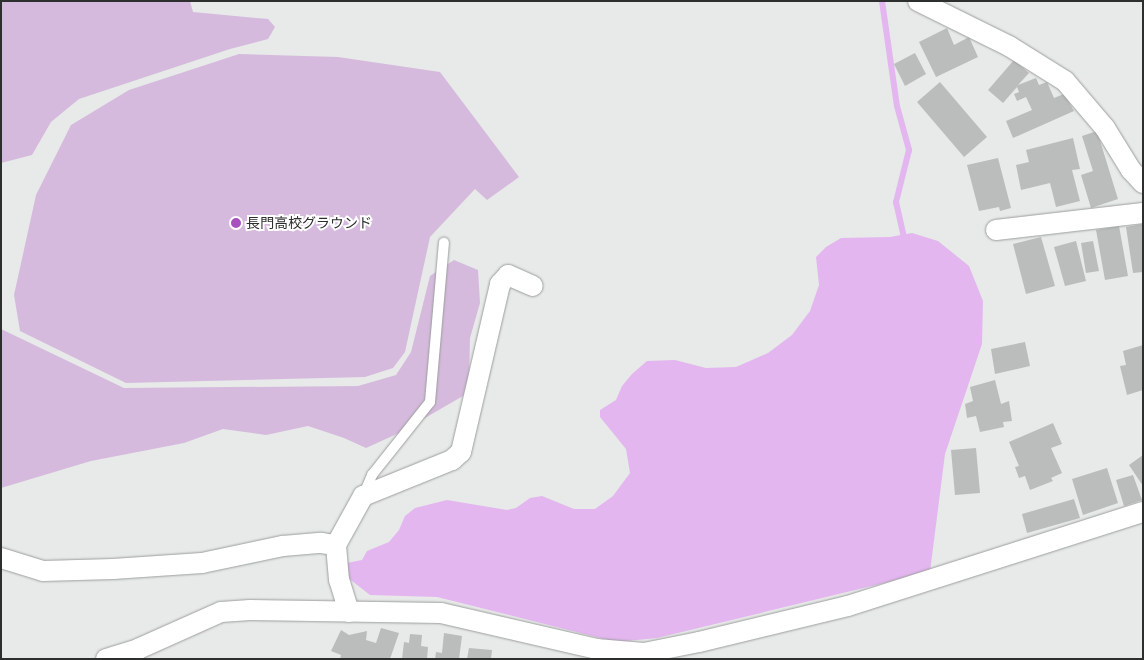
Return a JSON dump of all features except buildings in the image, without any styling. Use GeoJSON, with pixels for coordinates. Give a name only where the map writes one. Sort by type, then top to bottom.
{"type":"FeatureCollection","features":[{"type":"Feature","properties":{"kind":"street"},"geometry":{"type":"LineString","coordinates":[[918,1],[1009,46],[1065,80],[1105,128],[1131,170],[1143,183]]}},
{"type":"Feature","properties":{"kind":"street"},"geometry":{"type":"LineString","coordinates":[[996,230],[1143,213]]}},
{"type":"Feature","properties":{"kind":"street"},"geometry":{"type":"LineString","coordinates":[[348,612],[338,580],[336,545],[363,496],[452,460],[461,452],[500,284],[508,275],[533,286]]}},
{"type":"Feature","properties":{"kind":"street"},"geometry":{"type":"LineString","coordinates":[[106,659],[138,649],[221,612],[250,610],[441,613],[597,649],[644,653],[699,642],[848,606],[1143,512]]}},
{"type":"Feature","properties":{"kind":"street"},"geometry":{"type":"LineString","coordinates":[[1,558],[43,571],[113,569],[202,563],[283,546],[321,543],[336,545]]}},
{"type":"Feature","properties":{"kind":"lane"},"geometry":{"type":"LineString","coordinates":[[363,496],[372,475],[430,402],[444,243]]}},
{"type":"Feature","properties":{"kind":"shaded area"},"geometry":{"type":"Polygon","coordinates":[[[1,1],[190,1],[193,12],[268,19],[275,27],[268,39],[230,49],[79,99],[51,122],[32,155],[1,163],[1,1]]]}},
{"type":"Feature","properties":{"kind":"shaded area","name":"長門高校グラウンド"},"geometry":{"type":"Polygon","coordinates":[[[239,54],[338,57],[440,72],[519,177],[487,200],[475,189],[430,237],[405,352],[393,368],[365,377],[126,383],[20,331],[14,295],[36,195],[71,125],[129,90],[239,54]]]}},
{"type":"Feature","properties":{"kind":"shaded area"},"geometry":{"type":"Polygon","coordinates":[[[912,233],[938,241],[969,266],[983,301],[982,344],[945,454],[930,572],[657,638],[616,642],[437,597],[370,595],[347,577],[347,563],[362,560],[367,551],[389,542],[399,530],[405,516],[415,508],[447,500],[507,510],[516,508],[530,498],[542,496],[574,509],[595,509],[613,496],[630,473],[626,449],[600,417],[600,410],[616,400],[622,386],[632,374],[647,361],[675,360],[706,368],[736,367],[768,353],[792,335],[810,311],[819,285],[816,257],[826,247],[841,238],[890,237],[912,233]]]}},
{"type":"Feature","properties":{"kind":"shaded area"},"geometry":{"type":"Polygon","coordinates":[[[454,260],[478,270],[480,303],[470,338],[469,381],[463,396],[399,433],[366,448],[344,438],[308,426],[266,435],[223,429],[184,443],[91,461],[1,488],[1,329],[124,388],[358,386],[396,375],[411,352],[430,276],[454,260]]]}},
{"type":"Feature","properties":{"kind":"waterway"},"geometry":{"type":"LineString","coordinates":[[882,1],[897,106],[909,150],[896,202],[905,242]]}},
{"type":"Feature","properties":{"kind":"place","name":"長門高校グラウンド"},"geometry":{"type":"Point","coordinates":[236,223]}}]}
